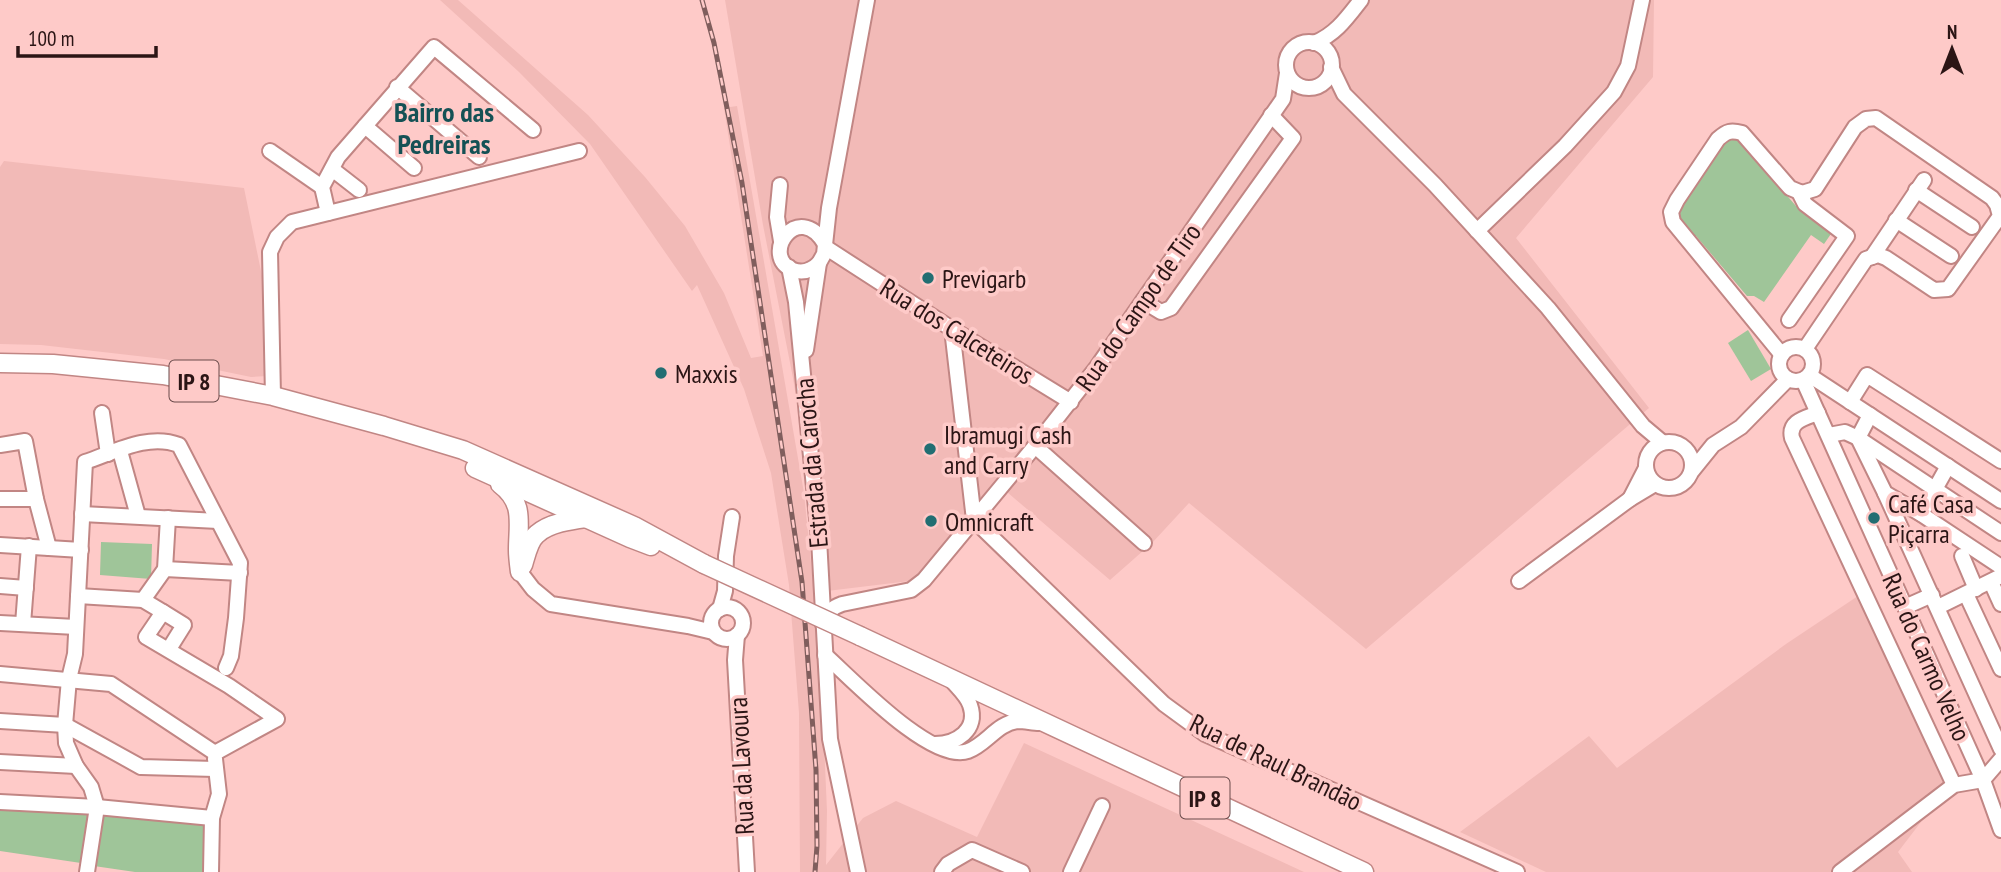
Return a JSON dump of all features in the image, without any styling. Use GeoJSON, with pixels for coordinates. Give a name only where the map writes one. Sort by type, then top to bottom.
{"type":"FeatureCollection","features":[{"type":"Feature","properties":{"kind":"main road","name":"IP 8"},"geometry":{"type":"LineString","coordinates":[[0,363],[53,364],[163,375],[273,396],[463,450],[543,492],[584,511],[634,526],[704,564],[1364,872]]}},
{"type":"Feature","properties":{"kind":"main road","name":"IP 8"},"geometry":{"type":"LineString","coordinates":[[384,426],[483,471],[543,492]]}},
{"type":"Feature","properties":{"kind":"main road"},"geometry":{"type":"LineString","coordinates":[[483,471],[508,490],[528,530],[528,548],[520,572]]}},
{"type":"Feature","properties":{"kind":"main road"},"geometry":{"type":"LineString","coordinates":[[528,530],[548,509],[543,492]]}},
{"type":"Feature","properties":{"kind":"main road"},"geometry":{"type":"LineString","coordinates":[[528,530],[561,522],[584,511]]}},
{"type":"Feature","properties":{"kind":"street"},"geometry":{"type":"LineString","coordinates":[[802,371],[867,0]]}},
{"type":"Feature","properties":{"kind":"street"},"geometry":{"type":"LineString","coordinates":[[1283,99],[1287,58],[1291,51],[1303,43],[1325,39],[1361,0]]}},
{"type":"Feature","properties":{"kind":"street"},"geometry":{"type":"LineString","coordinates":[[1477,231],[1565,146],[1614,92],[1628,66],[1642,0]]}},
{"type":"Feature","properties":{"kind":"street"},"geometry":{"type":"LineString","coordinates":[[1283,99],[1326,80],[1337,29]]}},
{"type":"Feature","properties":{"kind":"street"},"geometry":{"type":"LineString","coordinates":[[1314,43],[1323,48],[1344,94]]}},
{"type":"Feature","properties":{"kind":"street"},"geometry":{"type":"LineString","coordinates":[[328,213],[322,187],[338,157],[434,47],[533,130]]}},
{"type":"Feature","properties":{"kind":"street"},"geometry":{"type":"LineString","coordinates":[[1287,73],[1297,85],[1329,88],[1344,94],[1435,184],[1548,308],[1656,446]]}},
{"type":"Feature","properties":{"kind":"street"},"geometry":{"type":"LineString","coordinates":[[397,88],[479,157]]}},
{"type":"Feature","properties":{"kind":"street","name":"Rua do Campo de Tiro"},"geometry":{"type":"LineString","coordinates":[[823,624],[826,614],[842,604],[898,593],[918,586],[1070,402],[1283,99]]}},
{"type":"Feature","properties":{"kind":"street"},"geometry":{"type":"LineString","coordinates":[[1143,301],[1161,312],[1171,308],[1293,138],[1271,115]]}},
{"type":"Feature","properties":{"kind":"street"},"geometry":{"type":"LineString","coordinates":[[1782,355],[1673,222],[1671,212],[1718,139],[1726,132],[1732,130],[1742,133],[1790,188],[1802,193],[1815,189],[1855,127],[1866,119],[1876,118],[1992,198],[2000,216],[1948,289],[1934,290],[1878,255],[1866,260],[1805,349]]}},
{"type":"Feature","properties":{"kind":"street"},"geometry":{"type":"LineString","coordinates":[[365,126],[414,168]]}},
{"type":"Feature","properties":{"kind":"street"},"geometry":{"type":"LineString","coordinates":[[270,151],[322,187]]}},
{"type":"Feature","properties":{"kind":"street"},"geometry":{"type":"LineString","coordinates":[[273,396],[270,252],[277,237],[292,222],[579,151]]}},
{"type":"Feature","properties":{"kind":"street"},"geometry":{"type":"LineString","coordinates":[[332,169],[359,190]]}},
{"type":"Feature","properties":{"kind":"street"},"geometry":{"type":"LineString","coordinates":[[780,185],[777,217],[780,255],[789,267],[803,272],[820,257]]}},
{"type":"Feature","properties":{"kind":"street"},"geometry":{"type":"LineString","coordinates":[[1872,257],[1920,185],[1972,227]]}},
{"type":"Feature","properties":{"kind":"street"},"geometry":{"type":"LineString","coordinates":[[1789,320],[1847,236],[1805,204],[1799,192]]}},
{"type":"Feature","properties":{"kind":"street"},"geometry":{"type":"LineString","coordinates":[[779,201],[786,216],[801,227],[818,233],[820,257],[801,285],[796,302],[813,306]]}},
{"type":"Feature","properties":{"kind":"street"},"geometry":{"type":"LineString","coordinates":[[781,241],[785,234],[820,219],[829,208]]}},
{"type":"Feature","properties":{"kind":"street"},"geometry":{"type":"LineString","coordinates":[[1896,220],[1951,256]]}},
{"type":"Feature","properties":{"kind":"street","name":"Rua dos Calceteiros"},"geometry":{"type":"LineString","coordinates":[[820,257],[844,259],[1070,402]]}},
{"type":"Feature","properties":{"kind":"street","name":"Estrada da Carocha"},"geometry":{"type":"LineString","coordinates":[[789,267],[796,302],[819,539],[831,749],[858,872]]}},
{"type":"Feature","properties":{"kind":"street"},"geometry":{"type":"LineString","coordinates":[[952,329],[974,520]]}},
{"type":"Feature","properties":{"kind":"street"},"geometry":{"type":"LineString","coordinates":[[1646,468],[1650,478],[1662,487],[1677,486],[1689,478],[1713,445],[1741,427],[1800,378],[1812,371],[1813,361],[1809,352],[1795,347],[1789,348],[1779,360],[1781,371],[1800,378],[1850,402],[2001,501]]}},
{"type":"Feature","properties":{"kind":"street"},"geometry":{"type":"LineString","coordinates":[[1850,402],[1867,376],[2001,461]]}},
{"type":"Feature","properties":{"kind":"street","name":"Rua do Carmo Velho"},"geometry":{"type":"LineString","coordinates":[[1800,378],[1829,435],[1983,780],[2001,830]]}},
{"type":"Feature","properties":{"kind":"street"},"geometry":{"type":"LineString","coordinates":[[102,413],[138,516]]}},
{"type":"Feature","properties":{"kind":"street"},"geometry":{"type":"LineString","coordinates":[[1818,413],[1796,422],[1790,432],[1792,438],[1954,785]]}},
{"type":"Feature","properties":{"kind":"street"},"geometry":{"type":"LineString","coordinates":[[1858,438],[1870,415]]}},
{"type":"Feature","properties":{"kind":"street"},"geometry":{"type":"LineString","coordinates":[[1829,435],[1845,432],[1858,438],[2001,533]]}},
{"type":"Feature","properties":{"kind":"street"},"geometry":{"type":"LineString","coordinates":[[1858,438],[1935,601],[1995,719],[2001,749]]}},
{"type":"Feature","properties":{"kind":"street"},"geometry":{"type":"LineString","coordinates":[[87,872],[97,807],[90,787],[76,766],[66,743],[65,725],[69,679],[75,654],[85,462],[149,441],[166,440],[179,445],[240,563],[231,656],[226,668],[229,686]]}},
{"type":"Feature","properties":{"kind":"street"},"geometry":{"type":"LineString","coordinates":[[0,445],[24,441],[49,548]]}},
{"type":"Feature","properties":{"kind":"street"},"geometry":{"type":"LineString","coordinates":[[1630,499],[1646,468],[1647,457],[1656,446],[1674,442],[1684,447],[1713,445]]}},
{"type":"Feature","properties":{"kind":"street"},"geometry":{"type":"LineString","coordinates":[[1035,446],[1144,543]]}},
{"type":"Feature","properties":{"kind":"street"},"geometry":{"type":"LineString","coordinates":[[1684,447],[1691,458],[1692,471]]}},
{"type":"Feature","properties":{"kind":"street"},"geometry":{"type":"LineString","coordinates":[[1921,514],[1948,466]]}},
{"type":"Feature","properties":{"kind":"street"},"geometry":{"type":"LineString","coordinates":[[1519,581],[1630,499],[1656,484]]}},
{"type":"Feature","properties":{"kind":"street"},"geometry":{"type":"LineString","coordinates":[[1885,493],[2001,567]]}},
{"type":"Feature","properties":{"kind":"street"},"geometry":{"type":"LineString","coordinates":[[0,499],[36,499]]}},
{"type":"Feature","properties":{"kind":"street"},"geometry":{"type":"LineString","coordinates":[[82,514],[218,521]]}},
{"type":"Feature","properties":{"kind":"street"},"geometry":{"type":"LineString","coordinates":[[520,572],[533,589],[551,604],[688,626],[723,624],[726,556],[732,517]]}},
{"type":"Feature","properties":{"kind":"street"},"geometry":{"type":"LineString","coordinates":[[143,600],[165,569],[168,518]]}},
{"type":"Feature","properties":{"kind":"street","name":"Rua de Raul Brandão"},"geometry":{"type":"LineString","coordinates":[[974,520],[1164,704],[1205,734],[1517,872]]}},
{"type":"Feature","properties":{"kind":"street"},"geometry":{"type":"LineString","coordinates":[[0,545],[81,550]]}},
{"type":"Feature","properties":{"kind":"street"},"geometry":{"type":"LineString","coordinates":[[23,624],[29,546]]}},
{"type":"Feature","properties":{"kind":"street"},"geometry":{"type":"LineString","coordinates":[[1962,556],[1971,592],[2001,669]]}},
{"type":"Feature","properties":{"kind":"street"},"geometry":{"type":"LineString","coordinates":[[165,569],[240,573]]}},
{"type":"Feature","properties":{"kind":"street"},"geometry":{"type":"LineString","coordinates":[[1905,607],[1971,592],[1996,579],[2001,604]]}},
{"type":"Feature","properties":{"kind":"street"},"geometry":{"type":"LineString","coordinates":[[0,586],[26,588]]}},
{"type":"Feature","properties":{"kind":"street"},"geometry":{"type":"LineString","coordinates":[[78,596],[143,600],[184,625],[169,649]]}},
{"type":"Feature","properties":{"kind":"street"},"geometry":{"type":"LineString","coordinates":[[163,612],[146,637],[229,686],[277,719],[215,753]]}},
{"type":"Feature","properties":{"kind":"street"},"geometry":{"type":"LineString","coordinates":[[0,623],[76,627]]}},
{"type":"Feature","properties":{"kind":"street","name":"Rua da Lavoura"},"geometry":{"type":"LineString","coordinates":[[723,624],[735,660],[747,872]]}},
{"type":"Feature","properties":{"kind":"street"},"geometry":{"type":"LineString","coordinates":[[825,655],[910,731],[944,750],[958,753],[968,751],[1001,727],[1011,723],[1020,721],[1046,724]]}},
{"type":"Feature","properties":{"kind":"street"},"geometry":{"type":"LineString","coordinates":[[209,674],[226,668]]}},
{"type":"Feature","properties":{"kind":"street"},"geometry":{"type":"LineString","coordinates":[[0,674],[111,684],[215,753]]}},
{"type":"Feature","properties":{"kind":"street"},"geometry":{"type":"LineString","coordinates":[[931,744],[957,740],[970,726],[971,707],[950,678]]}},
{"type":"Feature","properties":{"kind":"street"},"geometry":{"type":"LineString","coordinates":[[0,721],[65,725],[141,767],[215,769]]}},
{"type":"Feature","properties":{"kind":"street"},"geometry":{"type":"LineString","coordinates":[[211,872],[212,818],[219,794],[215,753]]}},
{"type":"Feature","properties":{"kind":"street"},"geometry":{"type":"LineString","coordinates":[[1840,872],[1954,785],[1983,780],[2001,760]]}},
{"type":"Feature","properties":{"kind":"street"},"geometry":{"type":"LineString","coordinates":[[0,762],[76,766]]}},
{"type":"Feature","properties":{"kind":"street"},"geometry":{"type":"LineString","coordinates":[[0,802],[97,807],[212,818]]}},
{"type":"Feature","properties":{"kind":"street"},"geometry":{"type":"LineString","coordinates":[[1071,872],[1102,806]]}},
{"type":"Feature","properties":{"kind":"street"},"geometry":{"type":"LineString","coordinates":[[943,872],[948,864],[972,850],[1022,872]]}},
{"type":"Feature","properties":{"kind":"shaded area"},"geometry":{"type":"Polygon","coordinates":[[[440,0],[458,0],[588,115],[645,177],[685,226],[724,293],[751,358],[763,356],[724,108],[737,106],[804,493],[820,652],[827,811],[826,865],[863,818],[896,801],[977,837],[1024,743],[1304,872],[800,872],[799,713],[789,585],[771,473],[744,389],[697,285],[692,291],[590,144],[519,72],[440,0]]]}},
{"type":"Feature","properties":{"kind":"shaded area"},"geometry":{"type":"Polygon","coordinates":[[[725,0],[1654,0],[1653,77],[1516,238],[1649,408],[1366,649],[1189,503],[1152,543],[1110,580],[1000,486],[918,580],[827,591],[793,378],[763,225],[725,0]]]}},
{"type":"Feature","properties":{"kind":"shaded area"},"geometry":{"type":"Polygon","coordinates":[[[4,161],[244,188],[263,281],[267,376],[251,377],[164,359],[41,345],[0,344],[0,167],[4,161]]]}},
{"type":"Feature","properties":{"kind":"shaded area"},"geometry":{"type":"Polygon","coordinates":[[[1858,596],[1950,784],[1898,852],[1912,872],[1546,872],[1460,832],[1589,736],[1617,768],[1786,644],[1858,596]]]}},
{"type":"Feature","properties":{"kind":"green space"},"geometry":{"type":"Polygon","coordinates":[[[1726,134],[1740,139],[1796,206],[1833,231],[1824,244],[1811,235],[1764,302],[1754,296],[1747,296],[1696,236],[1692,237],[1676,218],[1679,203],[1726,134]]]}},
{"type":"Feature","properties":{"kind":"green space"},"geometry":{"type":"Polygon","coordinates":[[[1748,330],[1771,369],[1751,381],[1728,343],[1748,330]]]}},
{"type":"Feature","properties":{"kind":"green space"},"geometry":{"type":"Polygon","coordinates":[[[101,542],[152,544],[151,579],[100,575],[101,542]]]}},
{"type":"Feature","properties":{"kind":"green space"},"geometry":{"type":"Polygon","coordinates":[[[0,806],[90,813],[81,863],[0,851],[0,806]]]}},
{"type":"Feature","properties":{"kind":"green space"},"geometry":{"type":"Polygon","coordinates":[[[103,814],[206,824],[205,872],[135,872],[94,866],[103,814]]]}},
{"type":"Feature","properties":{"kind":"railway"},"geometry":{"type":"LineString","coordinates":[[702,0],[714,43],[742,183],[802,582],[816,770],[815,872]]}},
{"type":"Feature","properties":{"kind":"place","name":"Previgarb"},"geometry":{"type":"Point","coordinates":[928,278]}},
{"type":"Feature","properties":{"kind":"place","name":"Maxxis"},"geometry":{"type":"Point","coordinates":[661,373]}},
{"type":"Feature","properties":{"kind":"place","name":"Ibramugi Cash and Carry"},"geometry":{"type":"Point","coordinates":[930,449]}},
{"type":"Feature","properties":{"kind":"place","name":"Café Casa Piçarra"},"geometry":{"type":"Point","coordinates":[1874,518]}},
{"type":"Feature","properties":{"kind":"place","name":"Omnicraft"},"geometry":{"type":"Point","coordinates":[931,521]}},
{"type":"Feature","properties":{"kind":"district","name":"Bairro das Pedreiras"},"geometry":{"type":"Point","coordinates":[444,127]}}]}
